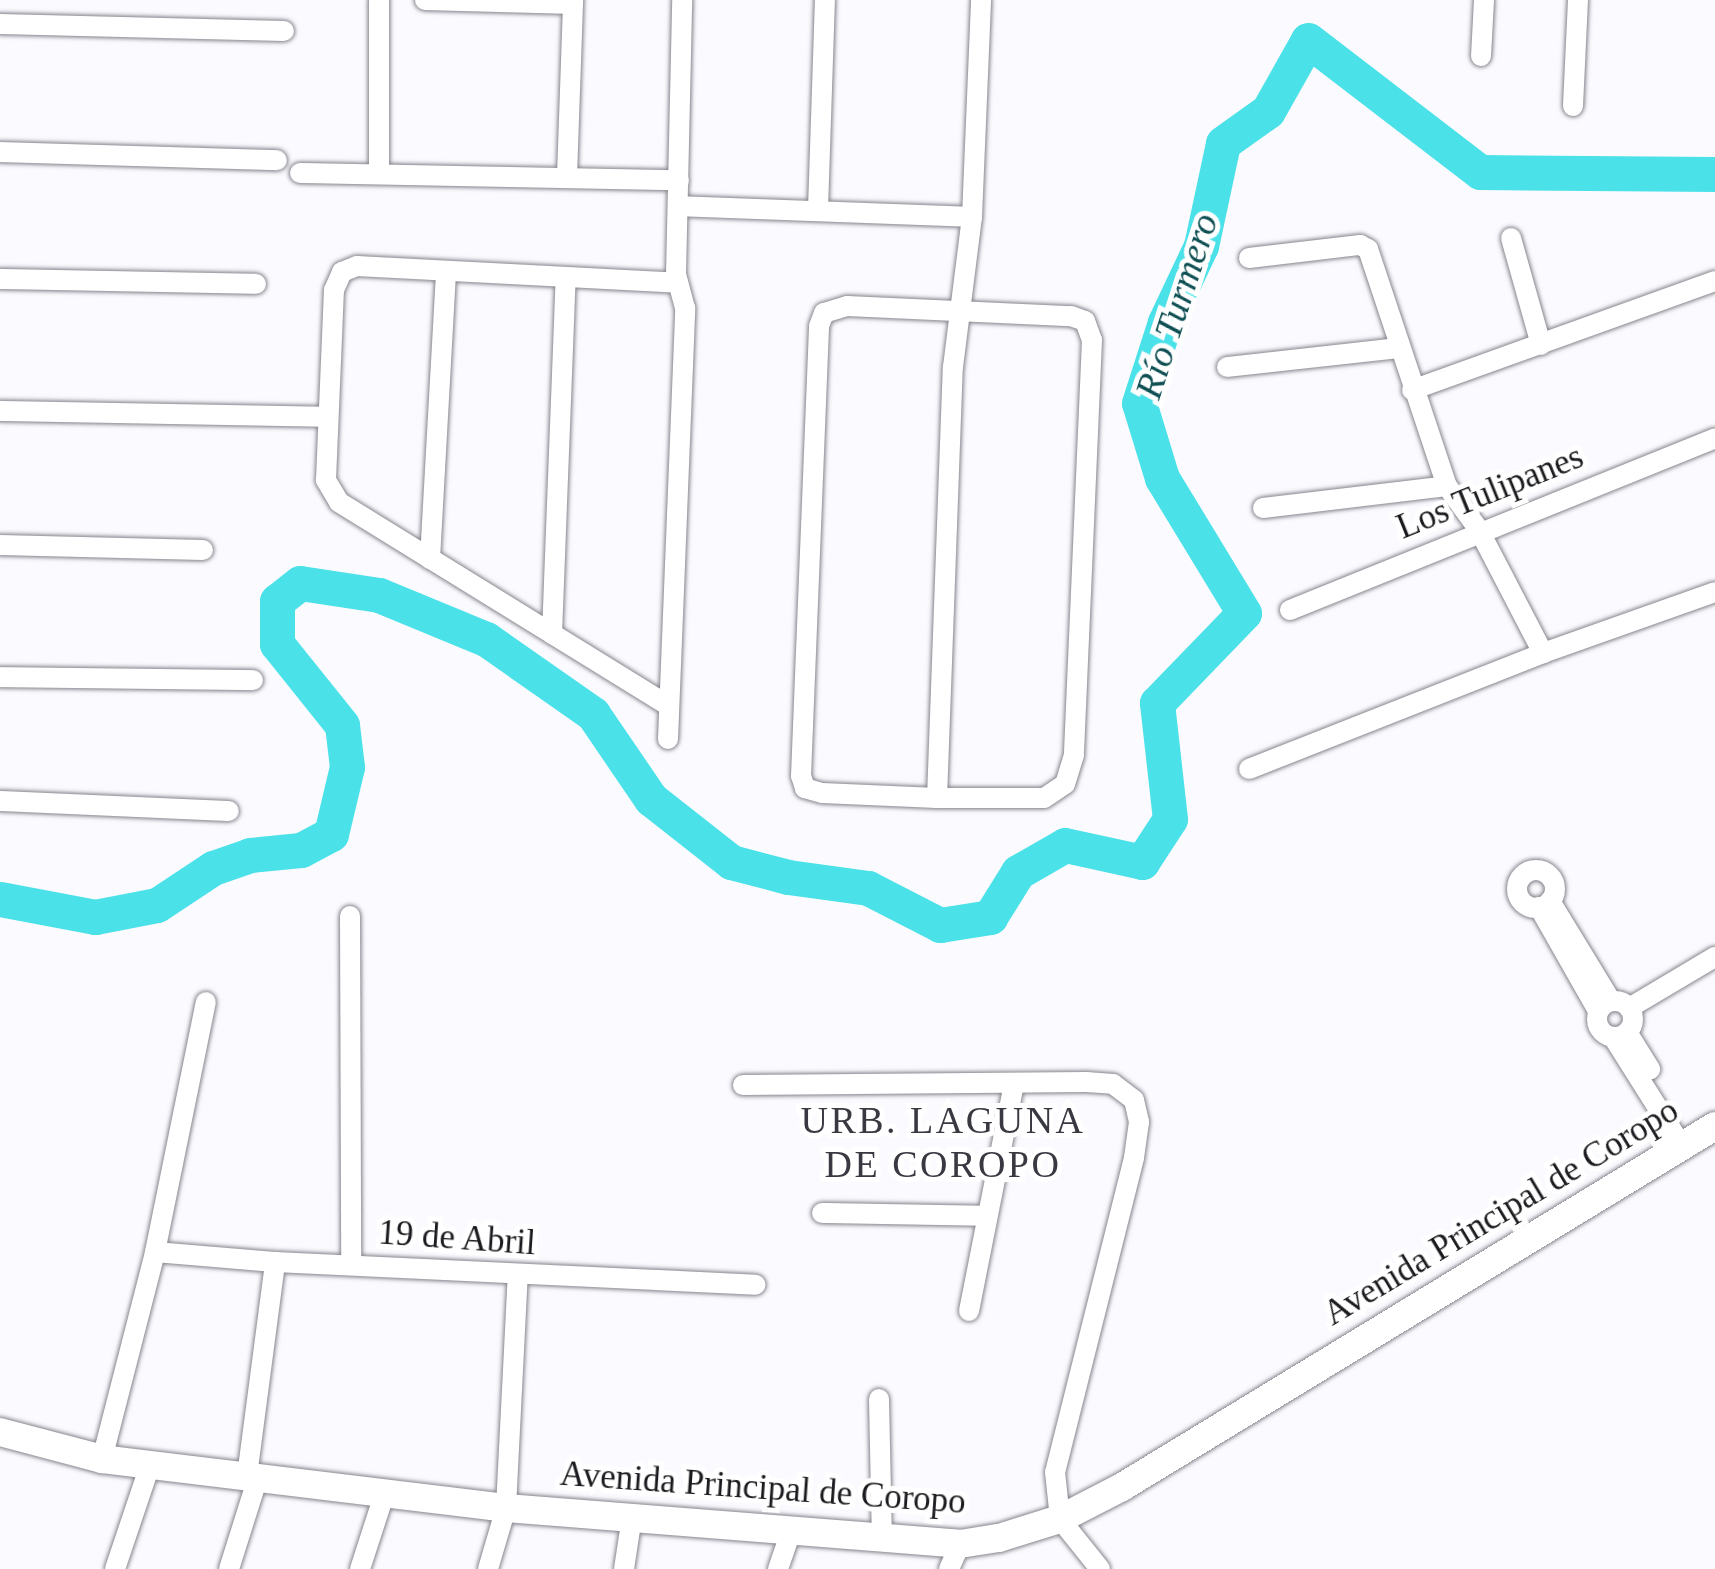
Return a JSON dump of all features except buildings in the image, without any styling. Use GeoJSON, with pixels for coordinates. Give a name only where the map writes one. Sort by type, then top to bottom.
{"type":"FeatureCollection","features":[{"type":"Feature","properties":{"kind":"street"},"geometry":{"type":"LineString","coordinates":[[379,0],[379,172]]}},
{"type":"Feature","properties":{"kind":"street"},"geometry":{"type":"LineString","coordinates":[[425,0],[573,2],[567,176]]}},
{"type":"Feature","properties":{"kind":"street"},"geometry":{"type":"LineString","coordinates":[[668,739],[685,308],[678,283],[682,0]]}},
{"type":"Feature","properties":{"kind":"street"},"geometry":{"type":"LineString","coordinates":[[818,209],[826,0]]}},
{"type":"Feature","properties":{"kind":"street"},"geometry":{"type":"LineString","coordinates":[[937,798],[953,367],[963,314],[972,217],[981,0]]}},
{"type":"Feature","properties":{"kind":"street"},"geometry":{"type":"LineString","coordinates":[[1481,56],[1484,0]]}},
{"type":"Feature","properties":{"kind":"street"},"geometry":{"type":"LineString","coordinates":[[1573,106],[1578,0]]}},
{"type":"Feature","properties":{"kind":"street"},"geometry":{"type":"LineString","coordinates":[[0,24],[284,32]]}},
{"type":"Feature","properties":{"kind":"street"},"geometry":{"type":"LineString","coordinates":[[0,152],[278,160]]}},
{"type":"Feature","properties":{"kind":"street"},"geometry":{"type":"LineString","coordinates":[[300,173],[678,180]]}},
{"type":"Feature","properties":{"kind":"street"},"geometry":{"type":"LineString","coordinates":[[678,206],[972,217]]}},
{"type":"Feature","properties":{"kind":"street"},"geometry":{"type":"LineString","coordinates":[[1510,238],[1541,345]]}},
{"type":"Feature","properties":{"kind":"street"},"geometry":{"type":"LineString","coordinates":[[1249,258],[1365,246],[1447,486],[1479,530],[1543,654]]}},
{"type":"Feature","properties":{"kind":"street"},"geometry":{"type":"LineString","coordinates":[[669,706],[339,502],[326,480],[334,290],[342,272],[357,266],[678,283]]}},
{"type":"Feature","properties":{"kind":"street"},"geometry":{"type":"LineString","coordinates":[[430,558],[446,271]]}},
{"type":"Feature","properties":{"kind":"street"},"geometry":{"type":"LineString","coordinates":[[552,634],[566,277]]}},
{"type":"Feature","properties":{"kind":"street"},"geometry":{"type":"LineString","coordinates":[[0,279],[256,284]]}},
{"type":"Feature","properties":{"kind":"street"},"geometry":{"type":"LineString","coordinates":[[1412,390],[1715,281]]}},
{"type":"Feature","properties":{"kind":"street"},"geometry":{"type":"LineString","coordinates":[[847,306],[1070,316],[1085,321],[1092,340],[1074,755],[1065,784],[1044,798],[937,798],[822,793],[805,788],[801,776],[819,326],[824,313],[847,306]]}},
{"type":"Feature","properties":{"kind":"street"},"geometry":{"type":"LineString","coordinates":[[1226,368],[1398,348]]}},
{"type":"Feature","properties":{"kind":"street"},"geometry":{"type":"LineString","coordinates":[[0,411],[328,417]]}},
{"type":"Feature","properties":{"kind":"street","name":"Los Tulipanes"},"geometry":{"type":"LineString","coordinates":[[1290,610],[1479,530],[1715,438]]}},
{"type":"Feature","properties":{"kind":"street"},"geometry":{"type":"LineString","coordinates":[[1263,508],[1447,486]]}},
{"type":"Feature","properties":{"kind":"street"},"geometry":{"type":"LineString","coordinates":[[0,545],[202,550]]}},
{"type":"Feature","properties":{"kind":"street"},"geometry":{"type":"LineString","coordinates":[[1249,769],[1543,654],[1715,592]]}},
{"type":"Feature","properties":{"kind":"street"},"geometry":{"type":"LineString","coordinates":[[0,677],[253,680]]}},
{"type":"Feature","properties":{"kind":"street"},"geometry":{"type":"LineString","coordinates":[[0,801],[229,810]]}},
{"type":"Feature","properties":{"kind":"street"},"geometry":{"type":"LineString","coordinates":[[1544,904],[1613,1006],[1633,1020],[1620,1035]]}},
{"type":"Feature","properties":{"kind":"street"},"geometry":{"type":"LineString","coordinates":[[350,916],[351,1264]]}},
{"type":"Feature","properties":{"kind":"street"},"geometry":{"type":"LineString","coordinates":[[1697,1137],[1620,1035],[1598,1028],[1613,1006],[1715,957]]}},
{"type":"Feature","properties":{"kind":"street"},"geometry":{"type":"LineString","coordinates":[[102,1459],[155,1252],[206,1002]]}},
{"type":"Feature","properties":{"kind":"street"},"geometry":{"type":"LineString","coordinates":[[968,1312],[1014,1083]]}},
{"type":"Feature","properties":{"kind":"street"},"geometry":{"type":"LineString","coordinates":[[742,1085],[1113,1084],[1128,1092],[1139,1115],[1134,1158],[1055,1472],[1060,1519],[1100,1569]]}},
{"type":"Feature","properties":{"kind":"street","name":"Avenida Principal de Coropo"},"geometry":{"type":"LineString","coordinates":[[0,1432],[102,1459],[506,1508],[882,1538],[954,1556],[1060,1519],[1122,1486],[1697,1137]]}},
{"type":"Feature","properties":{"kind":"street"},"geometry":{"type":"LineString","coordinates":[[822,1212],[988,1216]]}},
{"type":"Feature","properties":{"kind":"street","name":"19 de Abril"},"geometry":{"type":"LineString","coordinates":[[155,1252],[275,1262],[755,1285]]}},
{"type":"Feature","properties":{"kind":"street"},"geometry":{"type":"LineString","coordinates":[[230,1569],[253,1477],[275,1262]]}},
{"type":"Feature","properties":{"kind":"street"},"geometry":{"type":"LineString","coordinates":[[488,1569],[506,1508],[518,1274]]}},
{"type":"Feature","properties":{"kind":"street"},"geometry":{"type":"LineString","coordinates":[[879,1399],[882,1538]]}},
{"type":"Feature","properties":{"kind":"street"},"geometry":{"type":"LineString","coordinates":[[115,1569],[150,1465]]}},
{"type":"Feature","properties":{"kind":"street"},"geometry":{"type":"LineString","coordinates":[[360,1569],[385,1492]]}},
{"type":"Feature","properties":{"kind":"street"},"geometry":{"type":"LineString","coordinates":[[624,1569],[632,1517]]}},
{"type":"Feature","properties":{"kind":"street"},"geometry":{"type":"LineString","coordinates":[[778,1569],[792,1532]]}},
{"type":"Feature","properties":{"kind":"waterway","name":"Río Turmero"},"geometry":{"type":"LineString","coordinates":[[0,899],[95,917],[157,905],[213,868],[250,855],[301,850],[331,834],[347,767],[342,725],[277,644],[277,601],[300,583],[379,595],[486,639],[593,714],[651,799],[731,862],[788,877],[868,888],[940,925],[990,917],[1018,872],[1065,845],[1142,862],[1170,819],[1157,703],[1244,613],[1162,478],[1139,403],[1165,322],[1201,246],[1223,143],[1268,111],[1308,40],[1480,172],[1715,174]]}},
{"type":"Feature","properties":{"kind":"district","name":"URB. LAGUNA DE COROPO"},"geometry":{"type":"Point","coordinates":[943,1143]}}]}
